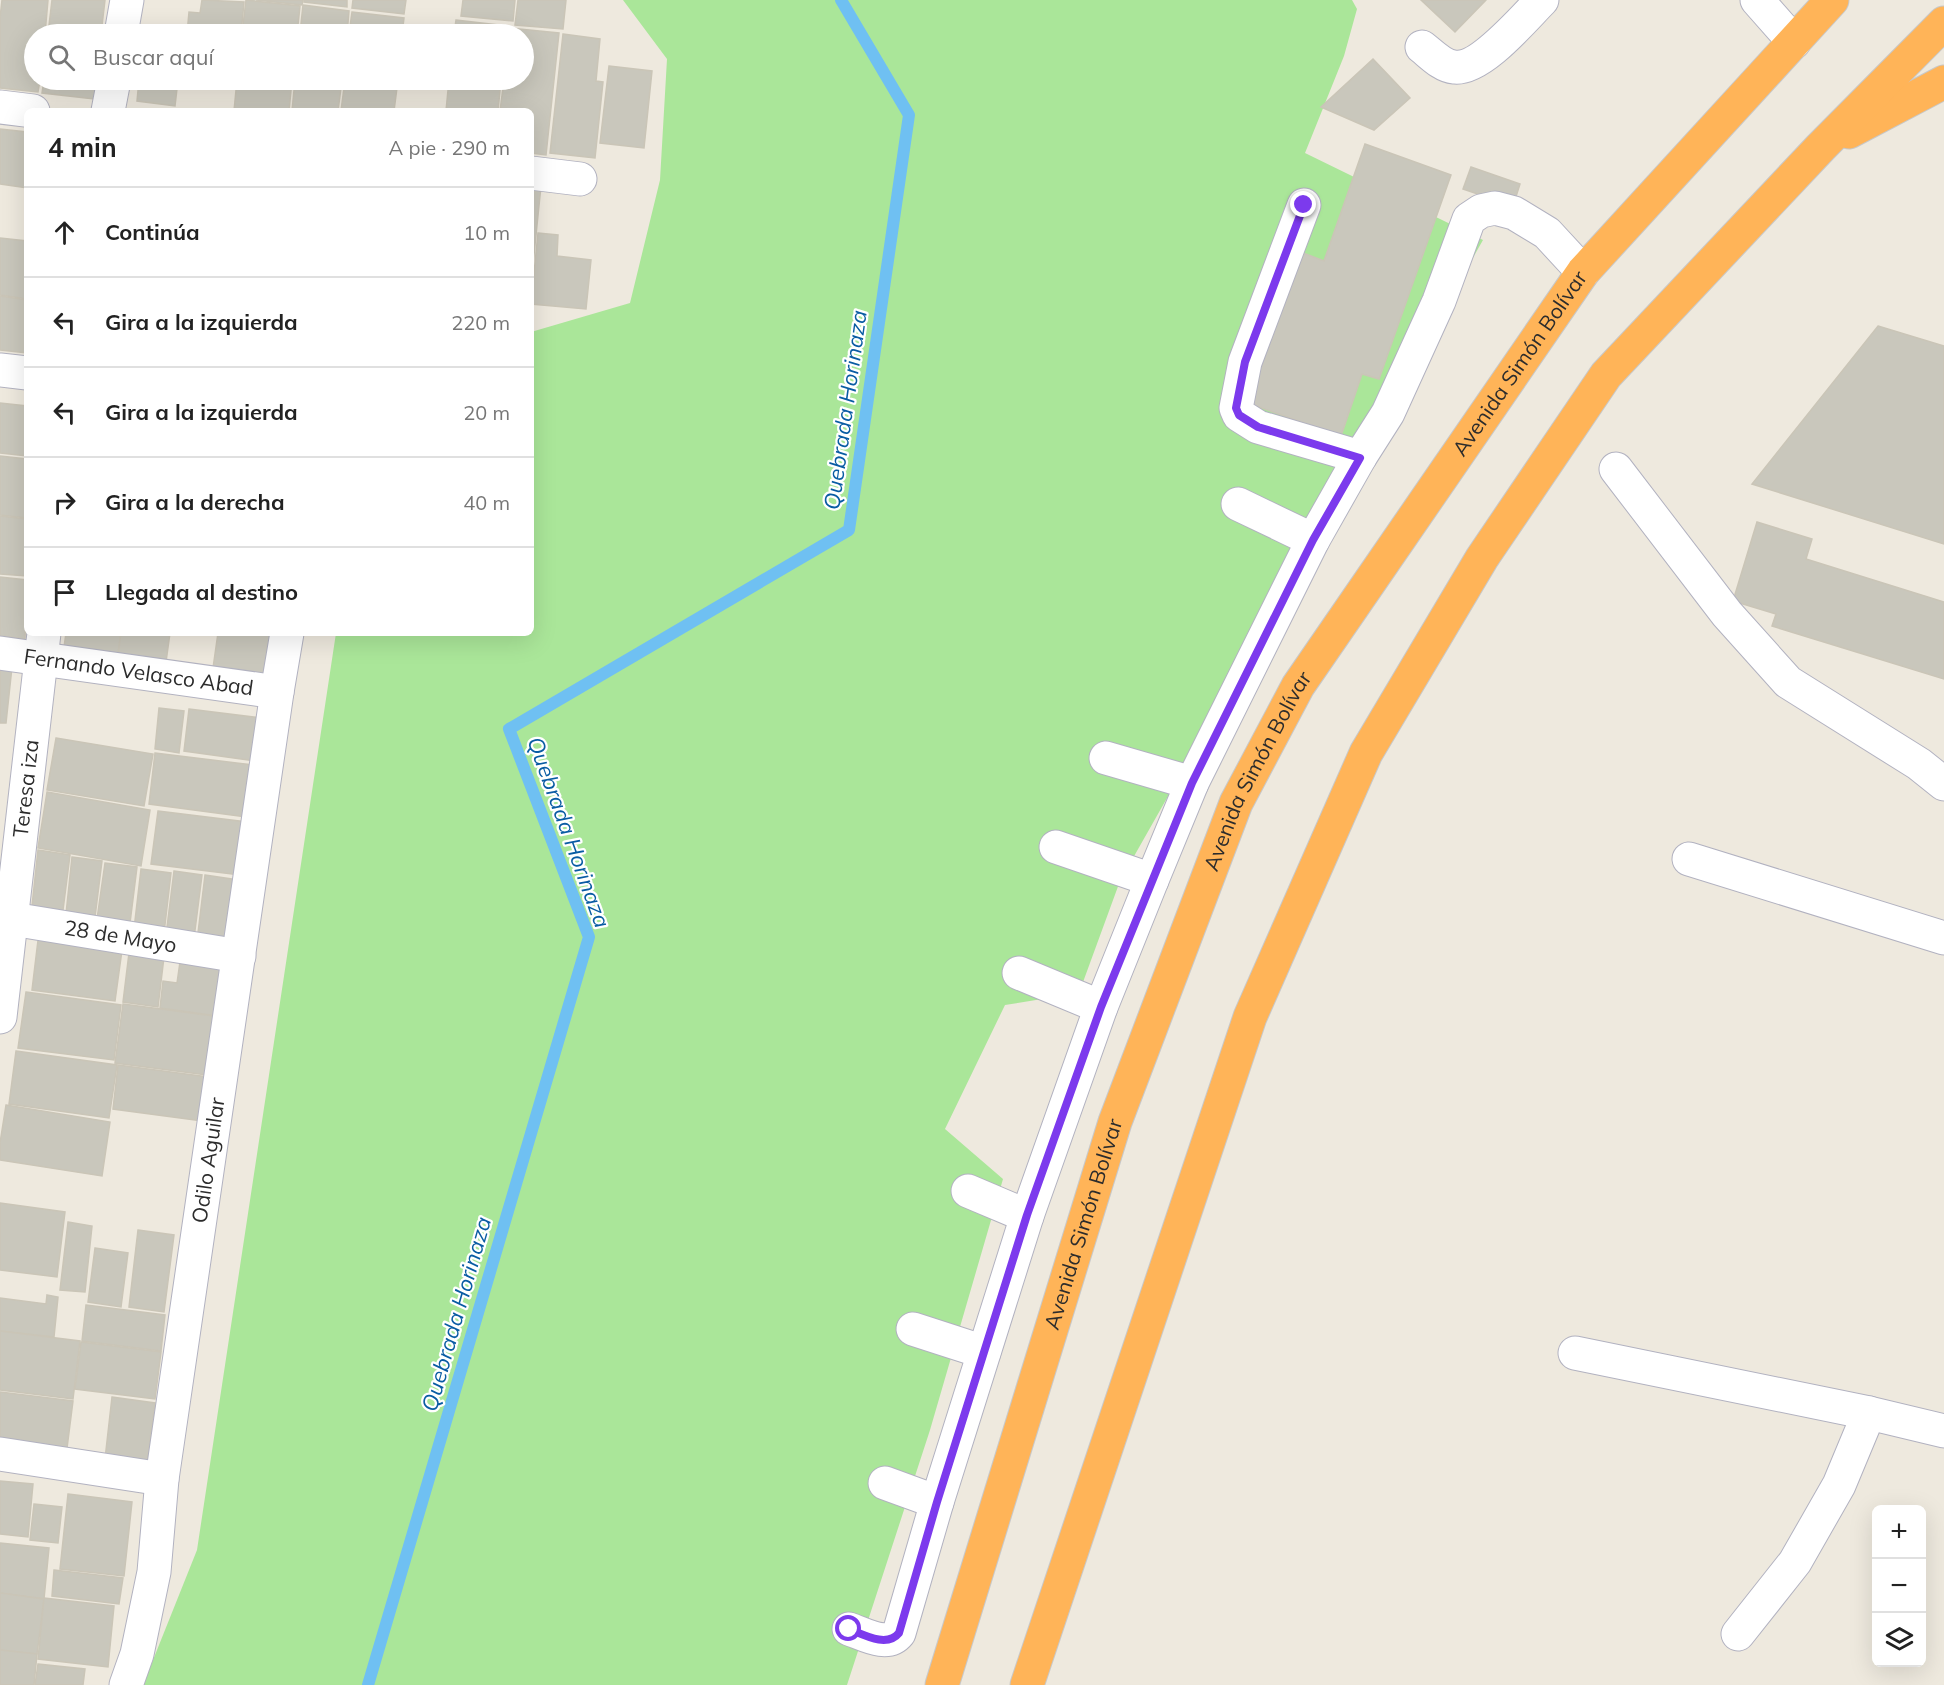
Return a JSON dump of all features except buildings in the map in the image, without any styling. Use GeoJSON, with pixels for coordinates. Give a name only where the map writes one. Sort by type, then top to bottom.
{"type":"FeatureCollection","features":[{"type":"Feature","properties":{"kind":"highway","name":"Avenida Simón Bolívar"},"geometry":{"type":"LineString","coordinates":[[942,1685],[1115,1122],[1236,803],[1298,687],[1583,272],[1832,0]]}},
{"type":"Feature","properties":{"kind":"highway"},"geometry":{"type":"LineString","coordinates":[[1027,1685],[1250,1017],[1366,753],[1482,558],[1606,375],[1821,147],[1944,24]]}},
{"type":"Feature","properties":{"kind":"highway"},"geometry":{"type":"LineString","coordinates":[[1821,147],[1944,82]]}},
{"type":"Feature","properties":{"kind":"street"},"geometry":{"type":"LineString","coordinates":[[123,24],[127,0]]}},
{"type":"Feature","properties":{"kind":"street"},"geometry":{"type":"LineString","coordinates":[[1422,47],[1443,63],[1454,68],[1468,66],[1488,52],[1542,0]]}},
{"type":"Feature","properties":{"kind":"street"},"geometry":{"type":"LineString","coordinates":[[1758,0],[1794,42]]}},
{"type":"Feature","properties":{"kind":"street"},"geometry":{"type":"LineString","coordinates":[[109,108],[112,90]]}},
{"type":"Feature","properties":{"kind":"street"},"geometry":{"type":"LineString","coordinates":[[0,107],[24,110]]}},
{"type":"Feature","properties":{"kind":"street"},"geometry":{"type":"LineString","coordinates":[[534,173],[580,179]]}},
{"type":"Feature","properties":{"kind":"street"},"geometry":{"type":"LineString","coordinates":[[1304,205],[1245,362],[1236,408],[1239,415],[1258,427],[1360,458]]}},
{"type":"Feature","properties":{"kind":"street"},"geometry":{"type":"LineString","coordinates":[[849,1629],[885,1641],[891,1640],[899,1633],[937,1502],[1027,1215],[1101,1007],[1152,879],[1192,783],[1313,540],[1388,413],[1439,301],[1469,219],[1481,211],[1495,208],[1514,213],[1547,233],[1583,272]]}},
{"type":"Feature","properties":{"kind":"street"},"geometry":{"type":"LineString","coordinates":[[0,370],[24,372]]}},
{"type":"Feature","properties":{"kind":"street"},"geometry":{"type":"LineString","coordinates":[[1617,469],[1727,614],[1788,682],[1918,764],[1944,784]]}},
{"type":"Feature","properties":{"kind":"street"},"geometry":{"type":"LineString","coordinates":[[1238,504],[1313,540]]}},
{"type":"Feature","properties":{"kind":"street","name":"Odilo Aguilar"},"geometry":{"type":"LineString","coordinates":[[126,1685],[137,1654],[154,1572],[162,1479],[286,636]]}},
{"type":"Feature","properties":{"kind":"street","name":"Fernando Velasco Abad"},"geometry":{"type":"LineString","coordinates":[[0,653],[42,645],[277,692]]}},
{"type":"Feature","properties":{"kind":"street","name":"Teresa iza"},"geometry":{"type":"LineString","coordinates":[[0,1017],[5,917],[42,645]]}},
{"type":"Feature","properties":{"kind":"street"},"geometry":{"type":"LineString","coordinates":[[1106,758],[1192,783]]}},
{"type":"Feature","properties":{"kind":"street"},"geometry":{"type":"LineString","coordinates":[[1056,847],[1152,879]]}},
{"type":"Feature","properties":{"kind":"street"},"geometry":{"type":"LineString","coordinates":[[1689,859],[1944,938]]}},
{"type":"Feature","properties":{"kind":"street","name":"28 de Mayo"},"geometry":{"type":"LineString","coordinates":[[5,917],[239,956]]}},
{"type":"Feature","properties":{"kind":"street"},"geometry":{"type":"LineString","coordinates":[[1019,973],[1101,1007]]}},
{"type":"Feature","properties":{"kind":"street"},"geometry":{"type":"LineString","coordinates":[[968,1191],[1027,1215]]}},
{"type":"Feature","properties":{"kind":"street"},"geometry":{"type":"LineString","coordinates":[[913,1329],[984,1352]]}},
{"type":"Feature","properties":{"kind":"street"},"geometry":{"type":"LineString","coordinates":[[1575,1353],[1869,1413],[1944,1431]]}},
{"type":"Feature","properties":{"kind":"street"},"geometry":{"type":"LineString","coordinates":[[1738,1634],[1795,1562],[1839,1485],[1869,1413]]}},
{"type":"Feature","properties":{"kind":"street"},"geometry":{"type":"LineString","coordinates":[[0,1454],[162,1479]]}},
{"type":"Feature","properties":{"kind":"street"},"geometry":{"type":"LineString","coordinates":[[885,1483],[937,1502]]}},
{"type":"Feature","properties":{"kind":"green space"},"geometry":{"type":"Polygon","coordinates":[[[623,0],[1352,0],[1357,9],[1344,56],[1305,153],[1483,240],[1120,881],[1079,993],[1005,1005],[945,1129],[1003,1179],[930,1430],[847,1685],[143,1685],[197,1550],[336,636],[534,636],[534,331],[630,303],[660,180],[667,59],[623,0]]]}},
{"type":"Feature","properties":{"kind":"waterway","name":"Quebrada Horinaza"},"geometry":{"type":"LineString","coordinates":[[368,1685],[589,937],[509,729],[849,530],[909,115],[841,0]]}},
{"type":"Feature","properties":{"kind":"route"},"geometry":{"type":"LineString","coordinates":[[849,1629],[885,1641],[891,1640],[899,1633],[937,1502],[1027,1215],[1101,1007],[1192,783],[1313,540],[1360,458],[1258,427],[1239,415],[1236,408],[1245,362],[1304,205]]}}]}
